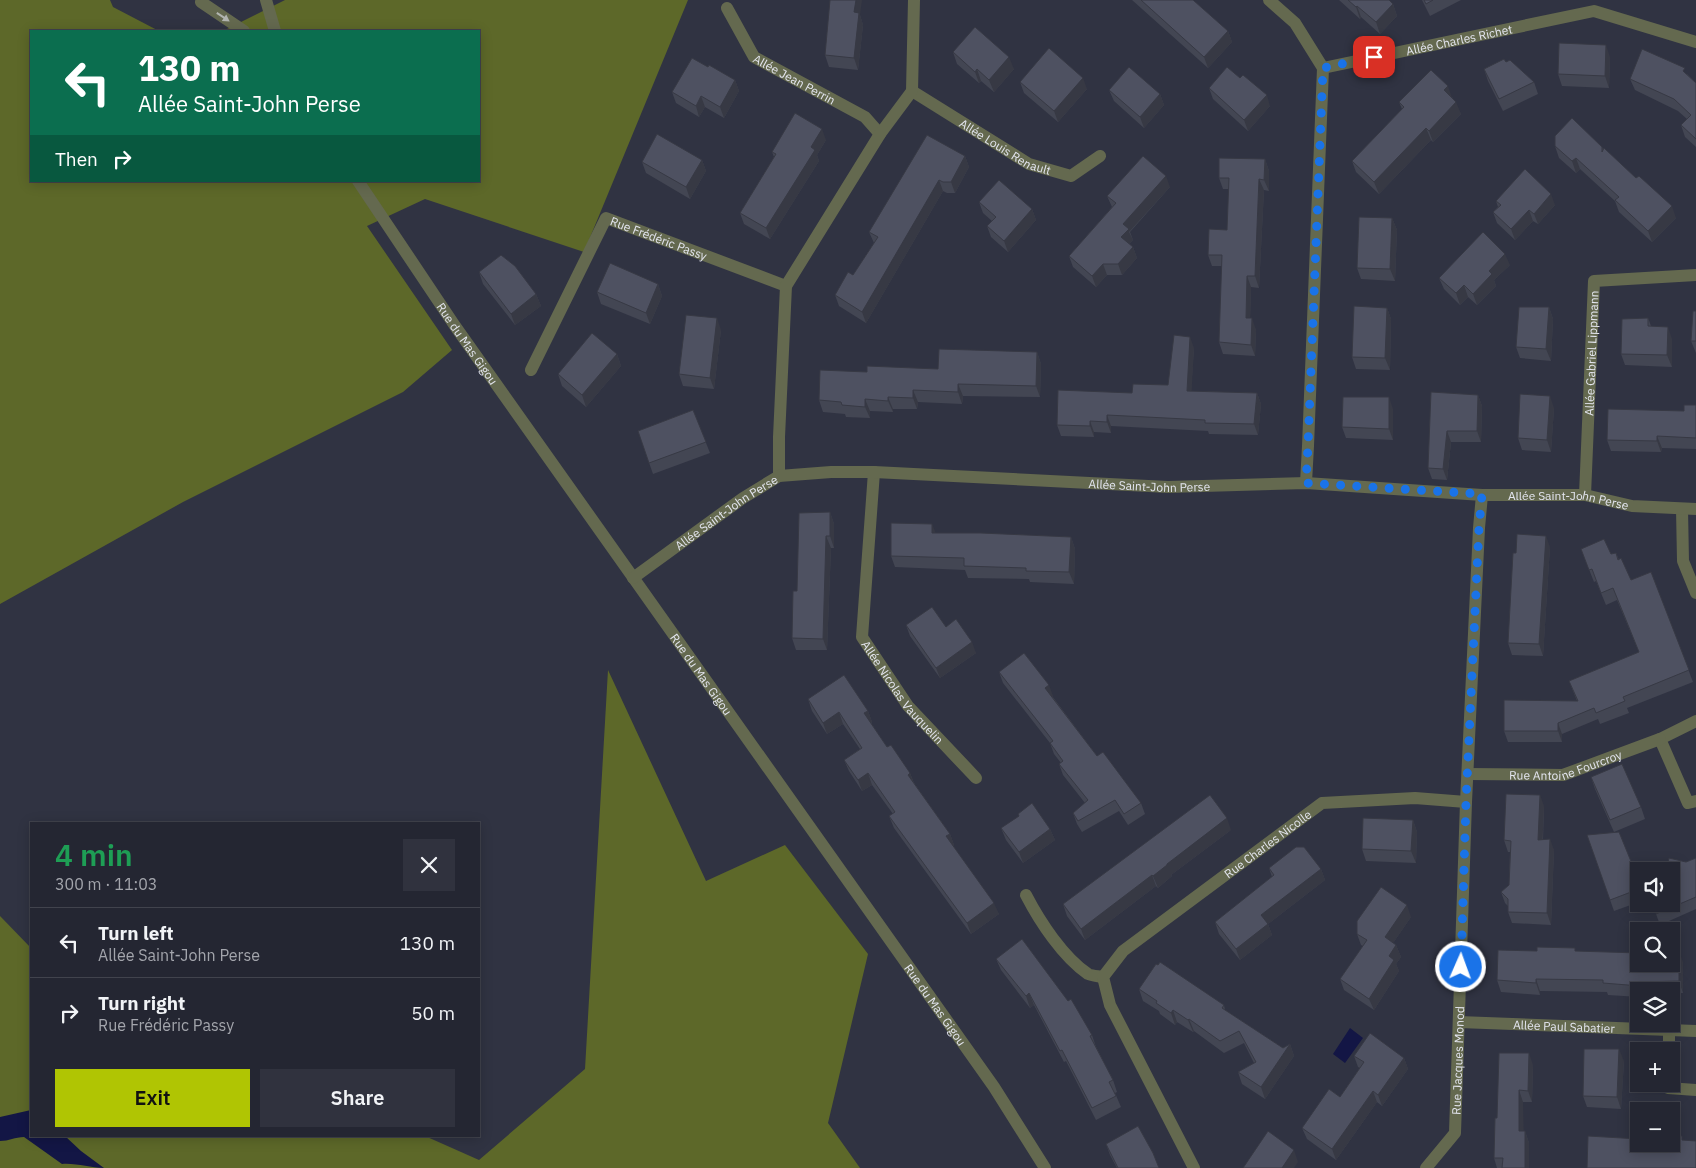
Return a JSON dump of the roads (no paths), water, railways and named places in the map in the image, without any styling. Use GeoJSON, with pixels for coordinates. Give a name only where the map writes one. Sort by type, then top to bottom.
{"type":"FeatureCollection","features":[{"type":"Feature","properties":{"kind":"street"},"geometry":{"type":"LineString","coordinates":[[266,0],[275,30]]}},
{"type":"Feature","properties":{"kind":"street"},"geometry":{"type":"LineString","coordinates":[[779,476],[786,286],[880,134],[912,91],[914,0]]}},
{"type":"Feature","properties":{"kind":"street"},"geometry":{"type":"LineString","coordinates":[[1269,0],[1295,22],[1323,68],[1306,483]]}},
{"type":"Feature","properties":{"kind":"street"},"geometry":{"type":"LineString","coordinates":[[200,1],[243,30]]}},
{"type":"Feature","properties":{"kind":"street","name":"Allée Charles Richet"},"geometry":{"type":"LineString","coordinates":[[1323,68],[1592,6],[1696,42]]}},
{"type":"Feature","properties":{"kind":"street","name":"Allée Jean Perrin"},"geometry":{"type":"LineString","coordinates":[[727,8],[754,57],[865,117],[880,134]]}},
{"type":"Feature","properties":{"kind":"street","name":"Allée Louis Renault"},"geometry":{"type":"LineString","coordinates":[[912,91],[1029,164],[1071,176],[1100,156]]}},
{"type":"Feature","properties":{"kind":"street","name":"Rue du Mas Gigou"},"geometry":{"type":"LineString","coordinates":[[359,182],[455,326],[994,1087],[1045,1168]]}},
{"type":"Feature","properties":{"kind":"street","name":"Rue Frédéric Passy"},"geometry":{"type":"LineString","coordinates":[[531,370],[606,218],[786,286]]}},
{"type":"Feature","properties":{"kind":"street","name":"Allée Gabriel Lippmann"},"geometry":{"type":"LineString","coordinates":[[1585,495],[1594,282],[1696,275]]}},
{"type":"Feature","properties":{"kind":"street","name":"Allée Saint-John Perse"},"geometry":{"type":"LineString","coordinates":[[633,578],[743,498],[779,476],[831,472],[874,472],[1168,488],[1306,483],[1482,494],[1585,495],[1632,506],[1696,509]]}},
{"type":"Feature","properties":{"kind":"street","name":"Allée Nicolas Vauquelin"},"geometry":{"type":"LineString","coordinates":[[874,472],[862,637],[908,706],[976,778]]}},
{"type":"Feature","properties":{"kind":"street","name":"Rue Jacques Monod"},"geometry":{"type":"LineString","coordinates":[[1426,1168],[1454,1133],[1466,802],[1482,494]]}},
{"type":"Feature","properties":{"kind":"street"},"geometry":{"type":"LineString","coordinates":[[1682,509],[1683,561],[1696,593]]}},
{"type":"Feature","properties":{"kind":"street","name":"Rue Antoine Fourcroy"},"geometry":{"type":"LineString","coordinates":[[1468,774],[1563,775],[1660,740],[1696,721]]}},
{"type":"Feature","properties":{"kind":"street"},"geometry":{"type":"LineString","coordinates":[[1660,740],[1688,802],[1696,801]]}},
{"type":"Feature","properties":{"kind":"street","name":"Rue Charles Nicolle"},"geometry":{"type":"LineString","coordinates":[[1103,977],[1123,951],[1322,803],[1415,798],[1466,802]]}},
{"type":"Feature","properties":{"kind":"street"},"geometry":{"type":"LineString","coordinates":[[1026,895],[1035,913],[1066,954],[1090,975],[1103,977],[1110,1005],[1194,1168]]}},
{"type":"Feature","properties":{"kind":"street","name":"Allée Paul Sabatier"},"geometry":{"type":"LineString","coordinates":[[1459,1022],[1630,1028]]}},
{"type":"Feature","properties":{"kind":"street","name":"Allée Paul Sabatier"},"geometry":{"type":"LineString","coordinates":[[1680,1029],[1696,1030]]}},
{"type":"Feature","properties":{"kind":"street"},"geometry":{"type":"LineString","coordinates":[[1680,1089],[1696,1090]]}}]}
